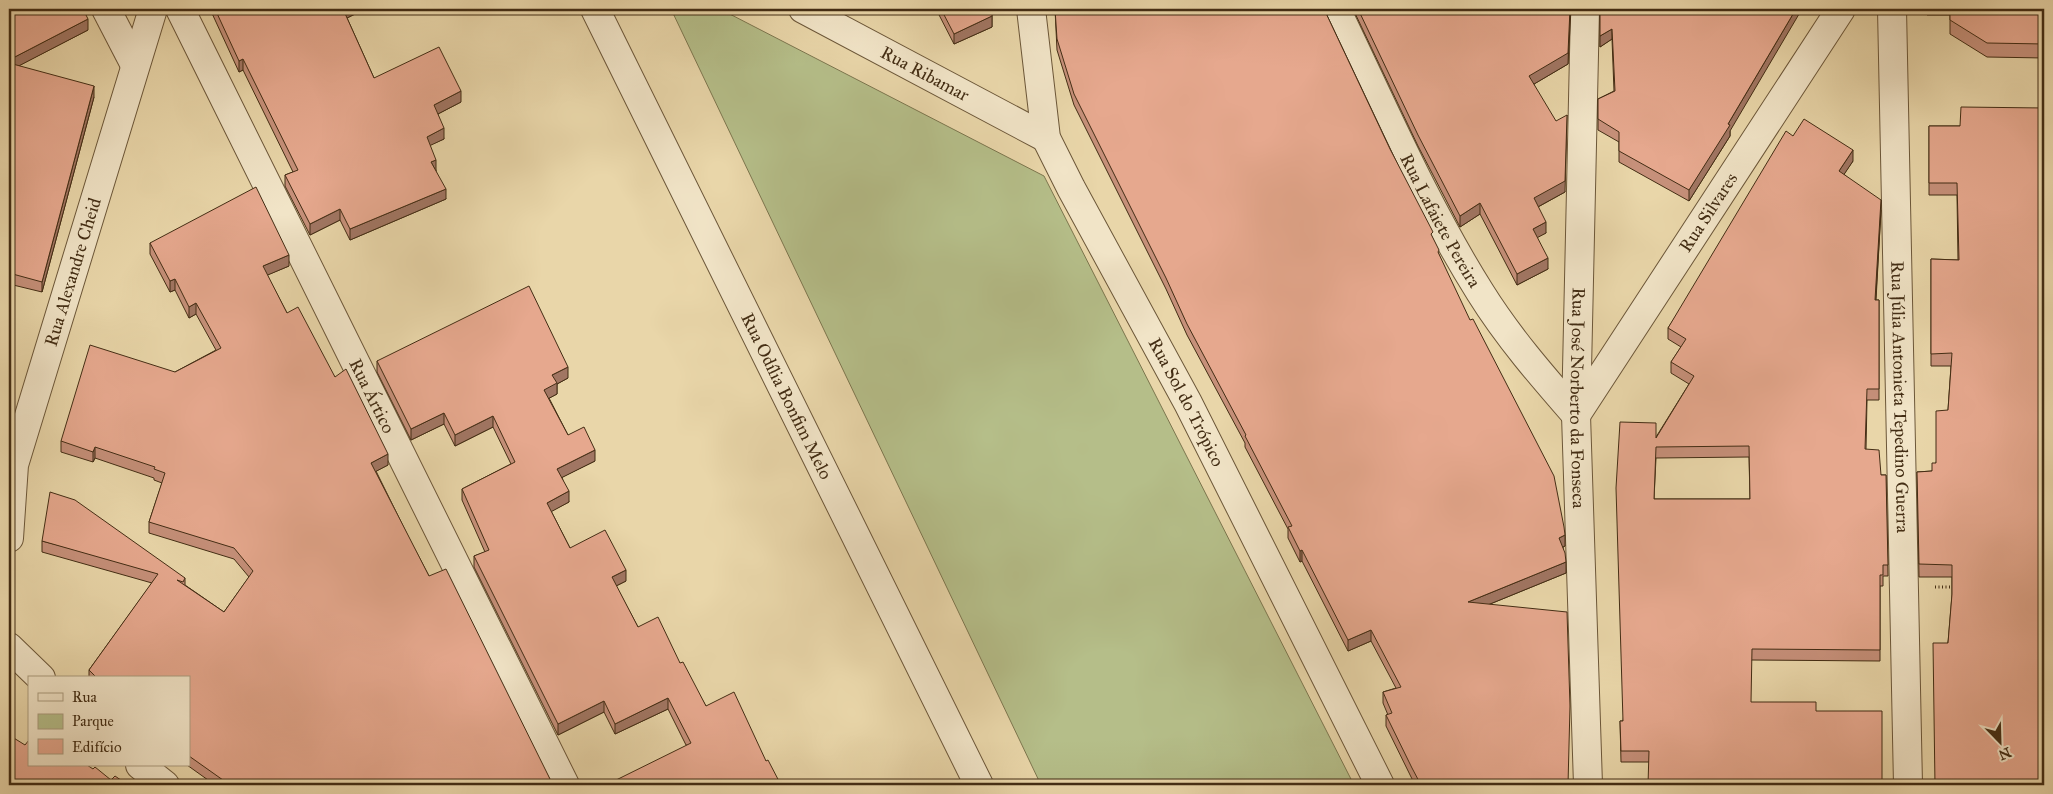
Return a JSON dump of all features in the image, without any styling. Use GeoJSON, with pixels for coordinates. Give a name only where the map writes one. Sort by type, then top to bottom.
{"type":"FeatureCollection","features":[{"type":"Feature","properties":{"kind":"street"},"geometry":{"type":"LineString","coordinates":[[106,9],[135,65]]}},
{"type":"Feature","properties":{"kind":"street","name":"Rua Alexandre Cheid"},"geometry":{"type":"LineString","coordinates":[[9,538],[11,460],[153,9]]}},
{"type":"Feature","properties":{"kind":"street","name":"Rua Ártico"},"geometry":{"type":"LineString","coordinates":[[180,9],[565,785]]}},
{"type":"Feature","properties":{"kind":"street","name":"Rua Odília Bonfim Melo"},"geometry":{"type":"LineString","coordinates":[[595,9],[979,785]]}},
{"type":"Feature","properties":{"kind":"street","name":"Rua Sol do Trópico"},"geometry":{"type":"LineString","coordinates":[[1031,9],[1046,138],[1071,188],[1188,403],[1380,785]]}},
{"type":"Feature","properties":{"kind":"street","name":"Rua Lafaiete Pereira"},"geometry":{"type":"LineString","coordinates":[[1336,9],[1438,221],[1481,293],[1524,354],[1576,415]]}},
{"type":"Feature","properties":{"kind":"street","name":"Rua José Norberto da Fonseca"},"geometry":{"type":"LineString","coordinates":[[1584,9],[1576,415],[1588,785]]}},
{"type":"Feature","properties":{"kind":"street","name":"Rua Silvares"},"geometry":{"type":"LineString","coordinates":[[1576,415],[1841,9]]}},
{"type":"Feature","properties":{"kind":"street","name":"Rua Júlia Antonieta Tepedino Guerra"},"geometry":{"type":"LineString","coordinates":[[1892,9],[1908,785]]}},
{"type":"Feature","properties":{"kind":"street","name":"Rua Ribamar"},"geometry":{"type":"LineString","coordinates":[[814,12],[1046,138]]}},
{"type":"Feature","properties":{"kind":"street"},"geometry":{"type":"LineString","coordinates":[[9,647],[39,676]]}},
{"type":"Feature","properties":{"kind":"street"},"geometry":{"type":"LineString","coordinates":[[141,766],[165,785]]}},
{"type":"Feature","properties":{"kind":"path"},"geometry":{"type":"LineString","coordinates":[[1905,585],[1958,587]]}},
{"type":"Feature","properties":{"kind":"green space"},"geometry":{"type":"Polygon","coordinates":[[[671,9],[720,9],[1044,176],[1354,785],[1041,785],[671,9]]]}},
{"type":"Feature","properties":{"kind":"building"},"geometry":{"type":"Polygon","coordinates":[[[9,9],[83,9],[88,19],[9,60],[9,9]]]}},
{"type":"Feature","properties":{"kind":"building"},"geometry":{"type":"Polygon","coordinates":[[[215,9],[343,9],[374,78],[439,47],[461,91],[434,105],[444,128],[427,137],[436,160],[431,162],[446,189],[350,229],[340,209],[310,224],[285,175],[298,170],[243,59],[239,61],[215,9]]]}},
{"type":"Feature","properties":{"kind":"building"},"geometry":{"type":"Polygon","coordinates":[[[941,9],[992,9],[992,16],[954,34],[941,9]]]}},
{"type":"Feature","properties":{"kind":"building"},"geometry":{"type":"Polygon","coordinates":[[[1055,9],[1324,9],[1390,149],[1433,232],[1431,234],[1439,250],[1438,252],[1470,320],[1473,319],[1554,476],[1565,535],[1559,538],[1565,553],[1566,562],[1468,602],[1567,612],[1570,706],[1568,785],[1421,785],[1386,715],[1392,713],[1383,692],[1401,687],[1371,630],[1348,640],[1302,550],[1300,551],[1288,527],[1292,526],[1187,324],[1074,94],[1057,39],[1055,9]]]}},
{"type":"Feature","properties":{"kind":"building"},"geometry":{"type":"Polygon","coordinates":[[[1358,9],[1570,9],[1568,53],[1529,76],[1556,121],[1567,115],[1565,181],[1534,198],[1546,222],[1533,229],[1548,258],[1517,274],[1480,203],[1460,216],[1418,135],[1358,9]]]}},
{"type":"Feature","properties":{"kind":"building"},"geometry":{"type":"Polygon","coordinates":[[[1600,9],[1796,9],[1728,124],[1730,125],[1689,190],[1619,151],[1619,132],[1598,119],[1598,99],[1615,91],[1612,29],[1600,36],[1600,9]]]}},
{"type":"Feature","properties":{"kind":"building"},"geometry":{"type":"Polygon","coordinates":[[[1950,9],[2044,9],[2044,44],[1987,43],[1950,20],[1950,9]]]}},
{"type":"Feature","properties":{"kind":"building"},"geometry":{"type":"Polygon","coordinates":[[[9,63],[94,86],[42,282],[9,273],[9,63]]]}},
{"type":"Feature","properties":{"kind":"building"},"geometry":{"type":"Polygon","coordinates":[[[1961,107],[2044,108],[2044,785],[1935,785],[1933,643],[1948,643],[1952,565],[1919,564],[1917,472],[1932,471],[1932,463],[1936,463],[1936,411],[1948,410],[1952,353],[1931,354],[1931,259],[1959,260],[1957,183],[1929,183],[1929,126],[1960,126],[1961,107]]]}},
{"type":"Feature","properties":{"kind":"building"},"geometry":{"type":"Polygon","coordinates":[[[1804,119],[1853,150],[1839,171],[1881,200],[1875,300],[1879,300],[1879,389],[1867,389],[1865,449],[1879,450],[1881,475],[1886,475],[1888,565],[1883,565],[1883,575],[1880,575],[1880,650],[1752,649],[1751,702],[1816,702],[1816,711],[1882,711],[1882,785],[1648,785],[1649,751],[1621,751],[1620,721],[1623,721],[1616,488],[1620,422],[1656,423],[1656,438],[1694,376],[1671,362],[1686,339],[1668,328],[1786,131],[1793,136],[1804,119]],[[1749,446],[1656,447],[1654,499],[1750,499],[1749,446]]]}},
{"type":"Feature","properties":{"kind":"building"},"geometry":{"type":"Polygon","coordinates":[[[256,187],[289,255],[263,266],[287,313],[298,307],[335,377],[346,369],[388,454],[371,463],[429,576],[446,569],[551,781],[555,785],[230,785],[190,757],[190,676],[95,676],[89,670],[158,574],[42,541],[50,492],[75,500],[185,578],[183,582],[177,580],[224,612],[253,571],[234,548],[149,522],[165,473],[154,469],[155,467],[95,447],[93,452],[61,441],[90,345],[175,372],[221,348],[196,303],[189,307],[175,279],[170,281],[150,243],[256,187]]]}},
{"type":"Feature","properties":{"kind":"building"},"geometry":{"type":"Polygon","coordinates":[[[529,286],[568,367],[552,375],[557,383],[544,390],[568,435],[584,427],[595,450],[557,469],[569,491],[547,503],[570,548],[605,530],[626,570],[612,577],[638,627],[658,617],[680,663],[683,662],[706,706],[734,692],[766,761],[768,760],[781,785],[606,785],[691,743],[668,698],[615,724],[604,701],[558,724],[474,556],[489,550],[462,489],[515,462],[493,416],[455,435],[444,413],[411,429],[377,361],[529,286]]]}},
{"type":"Feature","properties":{"kind":"building"},"geometry":{"type":"Polygon","coordinates":[[[9,735],[25,745],[28,741],[28,766],[88,766],[93,769],[95,767],[111,780],[115,776],[128,785],[9,785],[9,735]]]}}]}
